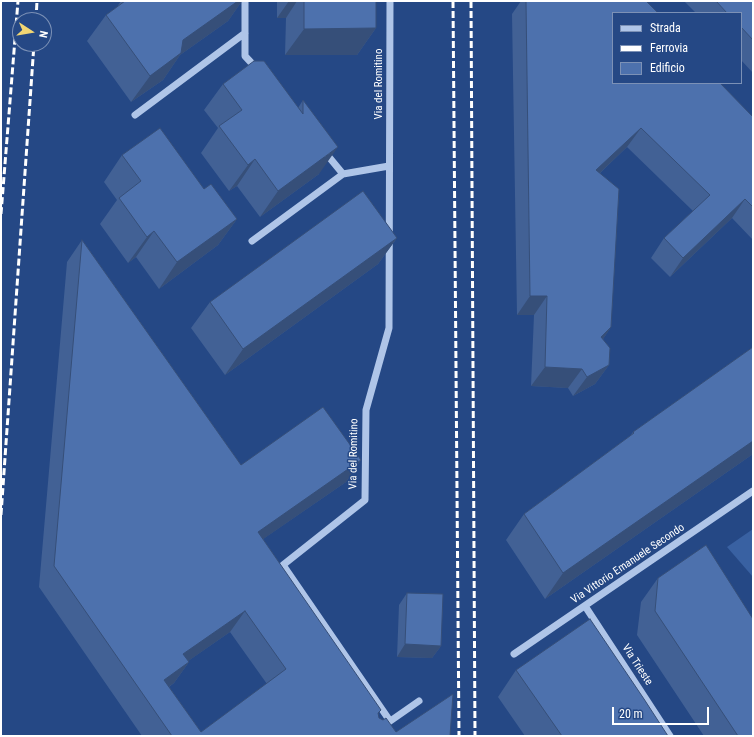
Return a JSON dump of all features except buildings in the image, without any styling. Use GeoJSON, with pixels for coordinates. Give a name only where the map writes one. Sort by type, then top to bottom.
{"type":"FeatureCollection","features":[{"type":"Feature","properties":{"kind":"street"},"geometry":{"type":"LineString","coordinates":[[245,1],[245,56],[265,79]]}},
{"type":"Feature","properties":{"kind":"street","name":"Via del Romitino"},"geometry":{"type":"LineString","coordinates":[[390,1],[389,328],[366,410],[365,500],[283,565],[390,721]]}},
{"type":"Feature","properties":{"kind":"street"},"geometry":{"type":"LineString","coordinates":[[135,115],[245,33]]}},
{"type":"Feature","properties":{"kind":"street"},"geometry":{"type":"LineString","coordinates":[[318,144],[343,174]]}},
{"type":"Feature","properties":{"kind":"street"},"geometry":{"type":"LineString","coordinates":[[252,241],[343,174],[389,166]]}},
{"type":"Feature","properties":{"kind":"street","name":"Via Vittorio Emanuele Secondo"},"geometry":{"type":"LineString","coordinates":[[514,654],[753,491]]}},
{"type":"Feature","properties":{"kind":"street","name":"Via Trieste"},"geometry":{"type":"LineString","coordinates":[[585,606],[670,736]]}},
{"type":"Feature","properties":{"kind":"street"},"geometry":{"type":"LineString","coordinates":[[377,730],[419,701]]}},
{"type":"Feature","properties":{"kind":"shaded area"},"geometry":{"type":"Polygon","coordinates":[[[753,529],[753,577],[727,547],[753,529]]]}},
{"type":"Feature","properties":{"kind":"railway"},"geometry":{"type":"LineString","coordinates":[[1,214],[18,1]]}},
{"type":"Feature","properties":{"kind":"railway"},"geometry":{"type":"LineString","coordinates":[[36,12],[37,1]]}},
{"type":"Feature","properties":{"kind":"railway"},"geometry":{"type":"LineString","coordinates":[[453,1],[459,736]]}},
{"type":"Feature","properties":{"kind":"railway"},"geometry":{"type":"LineString","coordinates":[[471,1],[475,736]]}},
{"type":"Feature","properties":{"kind":"railway"},"geometry":{"type":"LineString","coordinates":[[1,515],[33,52]]}}]}
